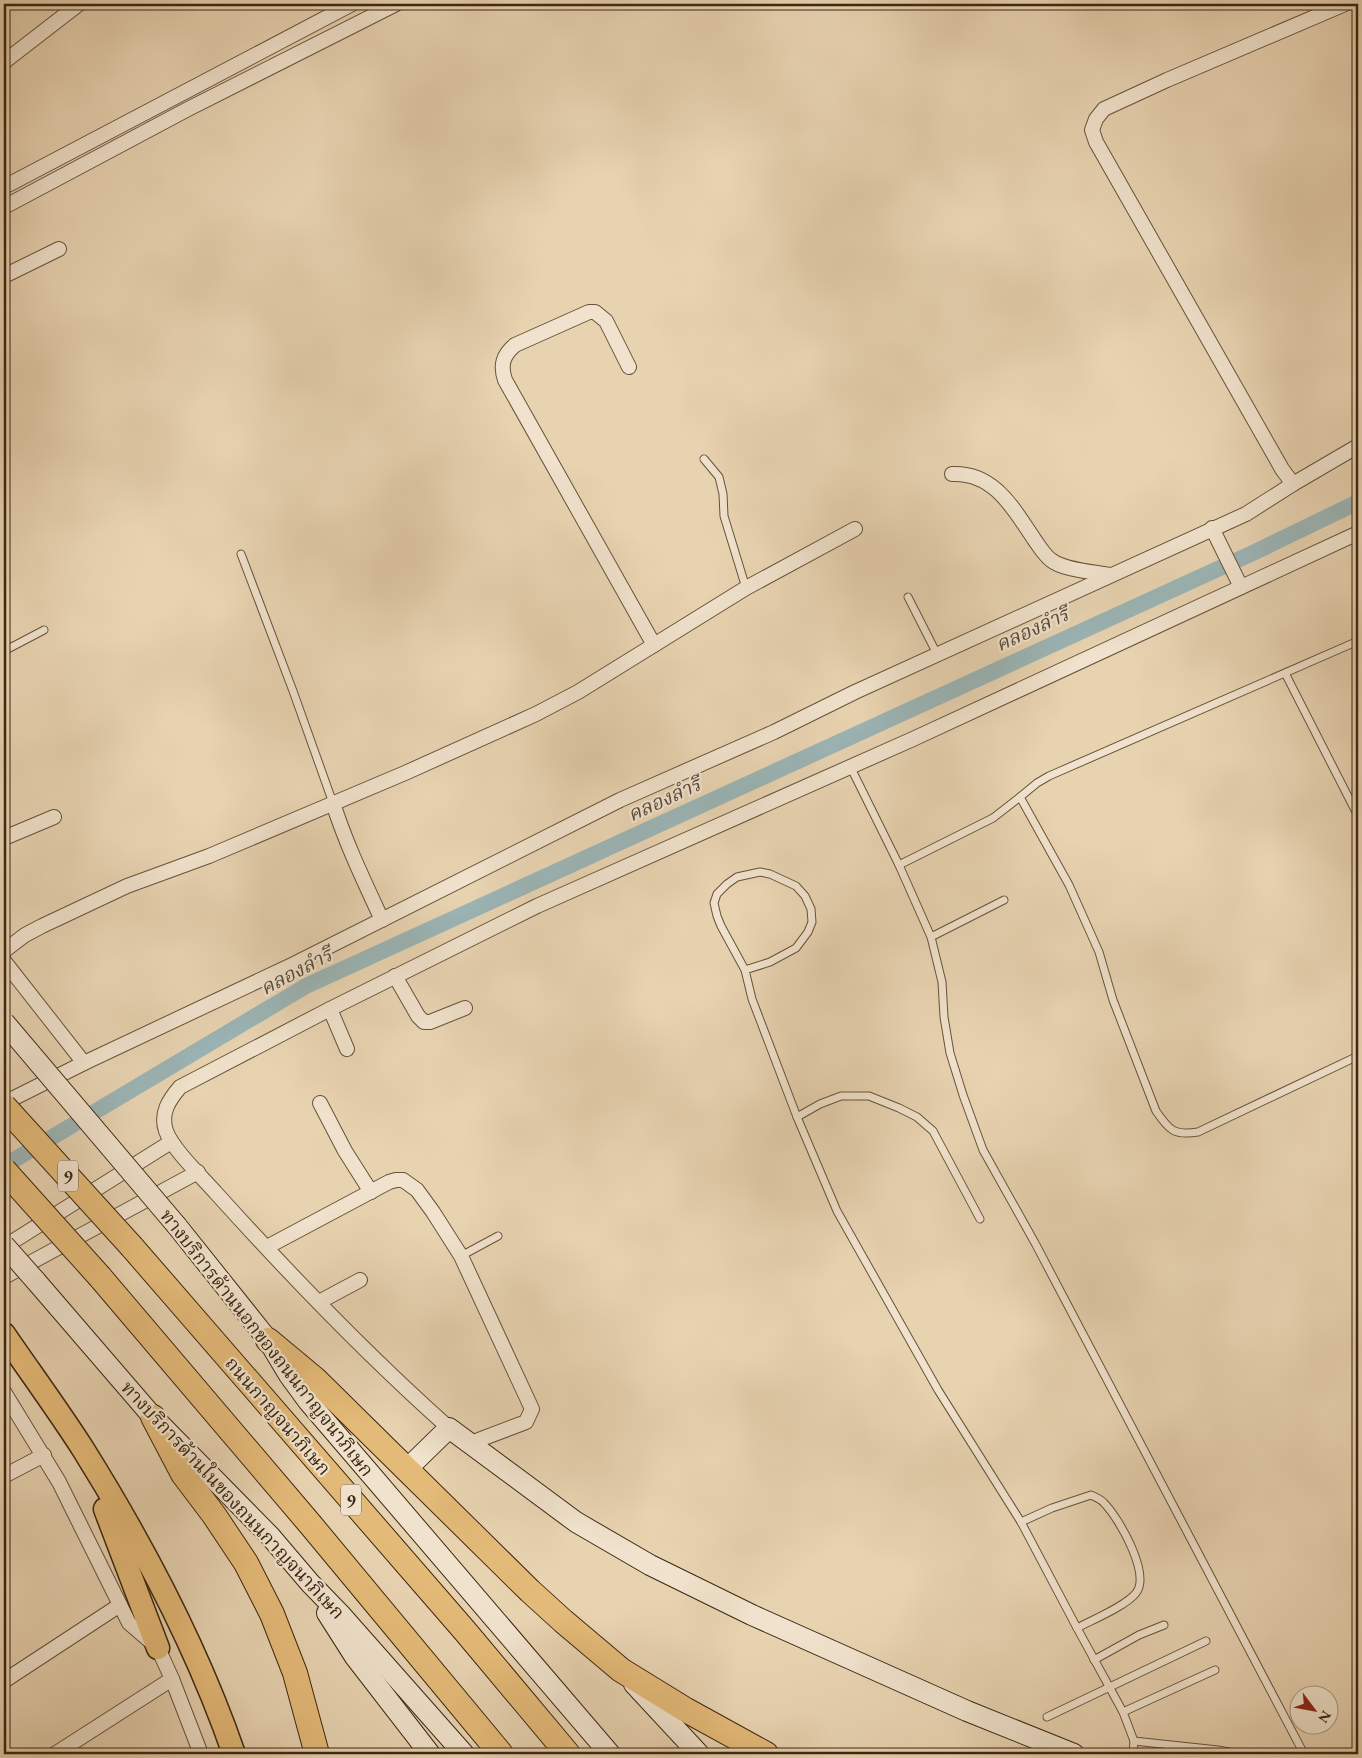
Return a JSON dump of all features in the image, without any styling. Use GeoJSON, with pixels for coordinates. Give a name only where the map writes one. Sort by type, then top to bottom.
{"type":"FeatureCollection","features":[{"type":"Feature","properties":{"kind":"highway","name":"ถนนกาญจนาภิเษก"},"geometry":{"type":"LineString","coordinates":[[4,1104],[132,1247],[465,1631],[568,1754]]}},
{"type":"Feature","properties":{"kind":"highway","name":"9"},"geometry":{"type":"LineString","coordinates":[[4,1170],[100,1276],[304,1516],[501,1754]]}},
{"type":"Feature","properties":{"kind":"highway"},"geometry":{"type":"LineString","coordinates":[[268,1340],[316,1380],[530,1591],[621,1670],[686,1710],[766,1754]]}},
{"type":"Feature","properties":{"kind":"highway"},"geometry":{"type":"LineString","coordinates":[[153,1417],[183,1474],[214,1515],[246,1563],[272,1614],[295,1673],[317,1754]]}},
{"type":"Feature","properties":{"kind":"main road","name":"ทางบริการด้านนอกของถนนกาญจนาภิเษก"},"geometry":{"type":"LineString","coordinates":[[4,1022],[177,1226],[268,1340],[308,1401],[610,1754]]}},
{"type":"Feature","properties":{"kind":"main road","name":"ทางบริการด้านในของถนนกาญจนาภิเษก"},"geometry":{"type":"LineString","coordinates":[[4,1246],[153,1417],[270,1536],[464,1754]]}},
{"type":"Feature","properties":{"kind":"main road"},"geometry":{"type":"LineString","coordinates":[[4,1334],[83,1449],[170,1601],[222,1719],[234,1754]]}},
{"type":"Feature","properties":{"kind":"main road"},"geometry":{"type":"LineString","coordinates":[[407,1469],[449,1428],[468,1444],[576,1522],[650,1565],[744,1611],[967,1711],[1074,1754]]}},
{"type":"Feature","properties":{"kind":"main road"},"geometry":{"type":"LineString","coordinates":[[83,1449],[158,1648]]}},
{"type":"Feature","properties":{"kind":"main road"},"geometry":{"type":"LineString","coordinates":[[310,1583],[355,1657],[430,1754]]}},
{"type":"Feature","properties":{"kind":"main road"},"geometry":{"type":"LineString","coordinates":[[621,1670],[699,1754]]}},
{"type":"Feature","properties":{"kind":"street"},"geometry":{"type":"LineString","coordinates":[[4,62],[78,4]]}},
{"type":"Feature","properties":{"kind":"street"},"geometry":{"type":"LineString","coordinates":[[4,188],[352,4]]}},
{"type":"Feature","properties":{"kind":"street"},"geometry":{"type":"LineString","coordinates":[[4,208],[220,93],[396,4]]}},
{"type":"Feature","properties":{"kind":"street"},"geometry":{"type":"LineString","coordinates":[[1293,484],[1282,469],[1101,151],[1092,130],[1096,118],[1104,110],[1167,80],[1345,4]]}},
{"type":"Feature","properties":{"kind":"street"},"geometry":{"type":"LineString","coordinates":[[4,276],[59,248]]}},
{"type":"Feature","properties":{"kind":"street"},"geometry":{"type":"LineString","coordinates":[[629,367],[606,321],[595,312],[589,312],[515,345],[506,352],[501,370],[654,645]]}},
{"type":"Feature","properties":{"kind":"street"},"geometry":{"type":"LineString","coordinates":[[4,1104],[90,1060],[382,920],[620,800],[774,732],[937,654],[1246,514],[1358,446]]}},
{"type":"Feature","properties":{"kind":"street"},"geometry":{"type":"LineString","coordinates":[[952,474],[965,474],[993,486],[1007,500],[1051,561],[1073,568],[1110,575]]}},
{"type":"Feature","properties":{"kind":"street"},"geometry":{"type":"LineString","coordinates":[[4,951],[25,935],[42,926],[127,886],[209,856],[480,740],[536,714],[578,692],[746,588],[855,528]]}},
{"type":"Feature","properties":{"kind":"street"},"geometry":{"type":"LineString","coordinates":[[1212,528],[1239,583]]}},
{"type":"Feature","properties":{"kind":"street"},"geometry":{"type":"LineString","coordinates":[[449,1428],[391,1377],[267,1247],[171,1142],[164,1122],[165,1109],[180,1087],[395,976],[537,906],[913,739],[1239,583],[1358,533]]}},
{"type":"Feature","properties":{"kind":"street"},"geometry":{"type":"LineString","coordinates":[[333,803],[355,864],[382,920]]}},
{"type":"Feature","properties":{"kind":"street"},"geometry":{"type":"LineString","coordinates":[[4,838],[54,817]]}},
{"type":"Feature","properties":{"kind":"street"},"geometry":{"type":"LineString","coordinates":[[4,961],[90,1060]]}},
{"type":"Feature","properties":{"kind":"street"},"geometry":{"type":"LineString","coordinates":[[395,976],[418,1016],[424,1022],[430,1022],[465,1008]]}},
{"type":"Feature","properties":{"kind":"street"},"geometry":{"type":"LineString","coordinates":[[330,1009],[347,1048]]}},
{"type":"Feature","properties":{"kind":"street"},"geometry":{"type":"LineString","coordinates":[[320,1103],[344,1151],[371,1192]]}},
{"type":"Feature","properties":{"kind":"street"},"geometry":{"type":"LineString","coordinates":[[4,1246],[171,1142]]}},
{"type":"Feature","properties":{"kind":"street"},"geometry":{"type":"LineString","coordinates":[[4,1276],[198,1172]]}},
{"type":"Feature","properties":{"kind":"street"},"geometry":{"type":"LineString","coordinates":[[267,1247],[396,1180],[408,1183],[417,1190],[461,1256],[530,1402],[532,1410],[526,1422],[468,1444]]}},
{"type":"Feature","properties":{"kind":"street"},"geometry":{"type":"LineString","coordinates":[[319,1302],[360,1280]]}},
{"type":"Feature","properties":{"kind":"street"},"geometry":{"type":"LineString","coordinates":[[4,1392],[44,1455],[130,1623],[158,1648],[201,1754]]}},
{"type":"Feature","properties":{"kind":"street"},"geometry":{"type":"LineString","coordinates":[[4,1476],[44,1455]]}},
{"type":"Feature","properties":{"kind":"street"},"geometry":{"type":"LineString","coordinates":[[4,1681],[120,1605]]}},
{"type":"Feature","properties":{"kind":"street"},"geometry":{"type":"LineString","coordinates":[[55,1754],[172,1679]]}},
{"type":"Feature","properties":{"kind":"lane"},"geometry":{"type":"LineString","coordinates":[[704,459],[719,477],[723,494],[724,516],[746,588]]}},
{"type":"Feature","properties":{"kind":"lane"},"geometry":{"type":"LineString","coordinates":[[241,554],[293,690],[333,803]]}},
{"type":"Feature","properties":{"kind":"lane"},"geometry":{"type":"LineString","coordinates":[[908,596],[937,654]]}},
{"type":"Feature","properties":{"kind":"lane"},"geometry":{"type":"LineString","coordinates":[[4,651],[44,630]]}},
{"type":"Feature","properties":{"kind":"lane"},"geometry":{"type":"LineString","coordinates":[[899,865],[993,818],[1037,783],[1049,776],[1358,641]]}},
{"type":"Feature","properties":{"kind":"lane"},"geometry":{"type":"LineString","coordinates":[[1286,673],[1358,816]]}},
{"type":"Feature","properties":{"kind":"lane"},"geometry":{"type":"LineString","coordinates":[[850,766],[899,865],[931,937],[942,982],[944,1018],[950,1053],[983,1150],[1304,1754]]}},
{"type":"Feature","properties":{"kind":"lane"},"geometry":{"type":"LineString","coordinates":[[1020,797],[1069,885],[1099,952],[1113,1000],[1156,1111],[1173,1132],[1184,1134],[1198,1132],[1358,1056]]}},
{"type":"Feature","properties":{"kind":"lane"},"geometry":{"type":"LineString","coordinates":[[745,970],[770,962],[796,948],[808,932],[812,922],[811,909],[796,886],[770,874],[760,872],[737,877],[718,894],[714,903],[721,926],[745,970],[752,999],[797,1117],[837,1211],[938,1390],[1021,1522],[1094,1660],[1124,1712],[1134,1740],[1133,1754]]}},
{"type":"Feature","properties":{"kind":"lane"},"geometry":{"type":"LineString","coordinates":[[931,937],[1004,900]]}},
{"type":"Feature","properties":{"kind":"lane"},"geometry":{"type":"LineString","coordinates":[[797,1117],[827,1101],[842,1096],[869,1096],[917,1117],[933,1131],[980,1219]]}},
{"type":"Feature","properties":{"kind":"lane"},"geometry":{"type":"LineString","coordinates":[[461,1256],[498,1236]]}},
{"type":"Feature","properties":{"kind":"lane"},"geometry":{"type":"LineString","coordinates":[[1021,1522],[1052,1508],[1091,1495],[1104,1502],[1122,1528],[1136,1557],[1141,1576],[1140,1587],[1136,1594],[1128,1600],[1077,1628]]}},
{"type":"Feature","properties":{"kind":"lane"},"geometry":{"type":"LineString","coordinates":[[1094,1660],[1139,1635],[1164,1624]]}},
{"type":"Feature","properties":{"kind":"lane"},"geometry":{"type":"LineString","coordinates":[[1047,1717],[1206,1641]]}},
{"type":"Feature","properties":{"kind":"lane"},"geometry":{"type":"LineString","coordinates":[[1124,1712],[1215,1670]]}},
{"type":"Feature","properties":{"kind":"lane"},"geometry":{"type":"LineString","coordinates":[[1134,1740],[1240,1754]]}},
{"type":"Feature","properties":{"kind":"waterway","name":"คลองลำรี"},"geometry":{"type":"LineString","coordinates":[[4,1166],[306,986],[1255,552],[1358,502]]}}]}
